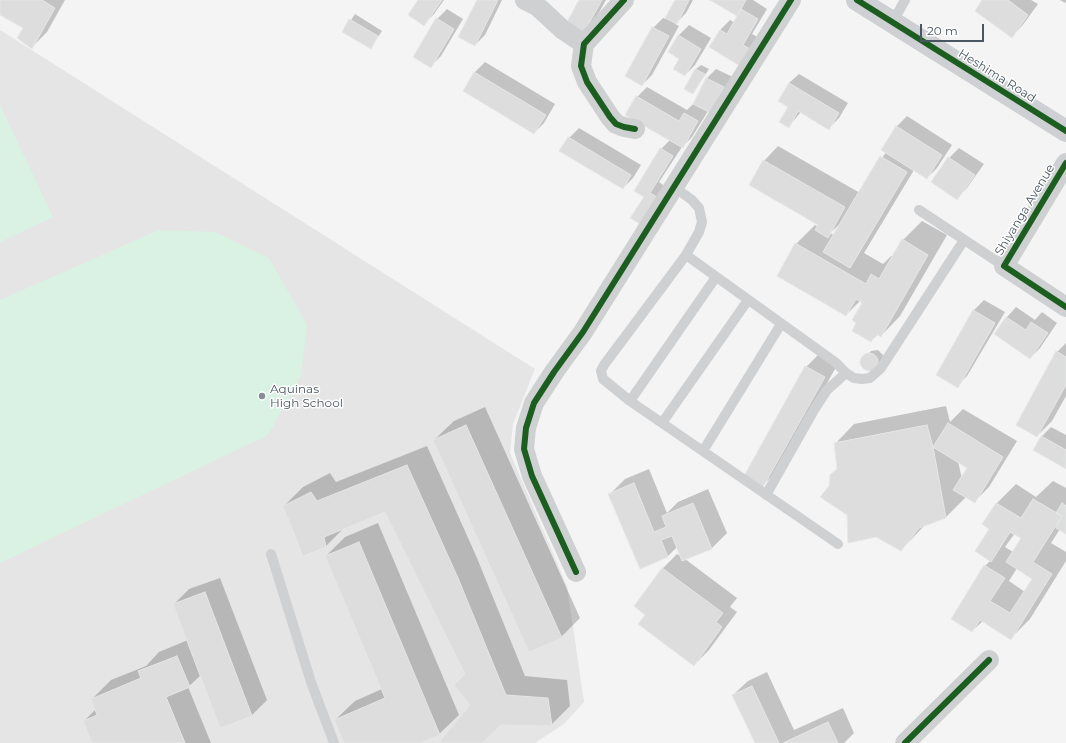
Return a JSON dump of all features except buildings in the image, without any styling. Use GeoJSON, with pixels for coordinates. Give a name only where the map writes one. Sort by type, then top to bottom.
{"type":"FeatureCollection","features":[{"type":"Feature","properties":{"kind":"street"},"geometry":{"type":"LineString","coordinates":[[525,0],[536,6],[562,29],[584,44]]}},
{"type":"Feature","properties":{"kind":"street"},"geometry":{"type":"LineString","coordinates":[[624,0],[584,44],[581,66],[587,82],[604,110],[616,124],[624,128],[636,129]]}},
{"type":"Feature","properties":{"kind":"street"},"geometry":{"type":"LineString","coordinates":[[576,572],[532,476],[524,449],[526,428],[534,403],[583,332],[791,0]]}},
{"type":"Feature","properties":{"kind":"street","name":"Heshima Road"},"geometry":{"type":"LineString","coordinates":[[857,0],[1066,131]]}},
{"type":"Feature","properties":{"kind":"street","name":"Shiyanga Avenue"},"geometry":{"type":"LineString","coordinates":[[1066,163],[1004,266],[1066,307]]}},
{"type":"Feature","properties":{"kind":"street"},"geometry":{"type":"LineString","coordinates":[[906,743],[989,660]]}},
{"type":"Feature","properties":{"kind":"lane"},"geometry":{"type":"LineString","coordinates":[[892,23],[905,0]]}},
{"type":"Feature","properties":{"kind":"lane"},"geometry":{"type":"LineString","coordinates":[[674,187],[696,203],[701,212],[702,222],[699,232],[686,255],[602,369],[602,376],[606,382],[630,401],[838,544]]}},
{"type":"Feature","properties":{"kind":"lane"},"geometry":{"type":"LineString","coordinates":[[919,210],[1004,266]]}},
{"type":"Feature","properties":{"kind":"lane"},"geometry":{"type":"LineString","coordinates":[[686,255],[835,362],[854,378],[862,379],[870,378],[879,371],[964,240]]}},
{"type":"Feature","properties":{"kind":"lane"},"geometry":{"type":"LineString","coordinates":[[630,401],[716,277]]}},
{"type":"Feature","properties":{"kind":"lane"},"geometry":{"type":"LineString","coordinates":[[662,423],[748,300]]}},
{"type":"Feature","properties":{"kind":"lane"},"geometry":{"type":"LineString","coordinates":[[703,451],[781,324]]}},
{"type":"Feature","properties":{"kind":"lane"},"geometry":{"type":"LineString","coordinates":[[766,495],[827,390],[846,372]]}},
{"type":"Feature","properties":{"kind":"lane"},"geometry":{"type":"LineString","coordinates":[[271,554],[311,682],[334,743]]}},
{"type":"Feature","properties":{"kind":"shaded area","name":"Aquinas High School"},"geometry":{"type":"Polygon","coordinates":[[[0,30],[535,369],[513,424],[510,453],[567,586],[584,702],[564,724],[535,743],[0,743],[0,30]]]}},
{"type":"Feature","properties":{"kind":"green space"},"geometry":{"type":"Polygon","coordinates":[[[0,105],[53,217],[0,242],[0,105]]]}},
{"type":"Feature","properties":{"kind":"green space"},"geometry":{"type":"Polygon","coordinates":[[[159,230],[215,232],[269,258],[307,325],[301,376],[268,435],[0,563],[0,300],[159,230]]]}},
{"type":"Feature","properties":{"kind":"cycle path"},"geometry":{"type":"LineString","coordinates":[[624,0],[584,44],[581,66],[587,82],[610,117],[616,124],[635,129]]}},
{"type":"Feature","properties":{"kind":"cycle path"},"geometry":{"type":"LineString","coordinates":[[576,572],[532,476],[524,449],[526,428],[534,403],[583,332],[791,0]]}},
{"type":"Feature","properties":{"kind":"cycle path"},"geometry":{"type":"LineString","coordinates":[[857,0],[1066,131]]}},
{"type":"Feature","properties":{"kind":"cycle path"},"geometry":{"type":"LineString","coordinates":[[1066,163],[1004,266],[1066,307]]}},
{"type":"Feature","properties":{"kind":"cycle path"},"geometry":{"type":"LineString","coordinates":[[905,743],[989,660]]}},
{"type":"Feature","properties":{"kind":"place","name":"Aquinas High School"},"geometry":{"type":"Point","coordinates":[262,396]}}]}
